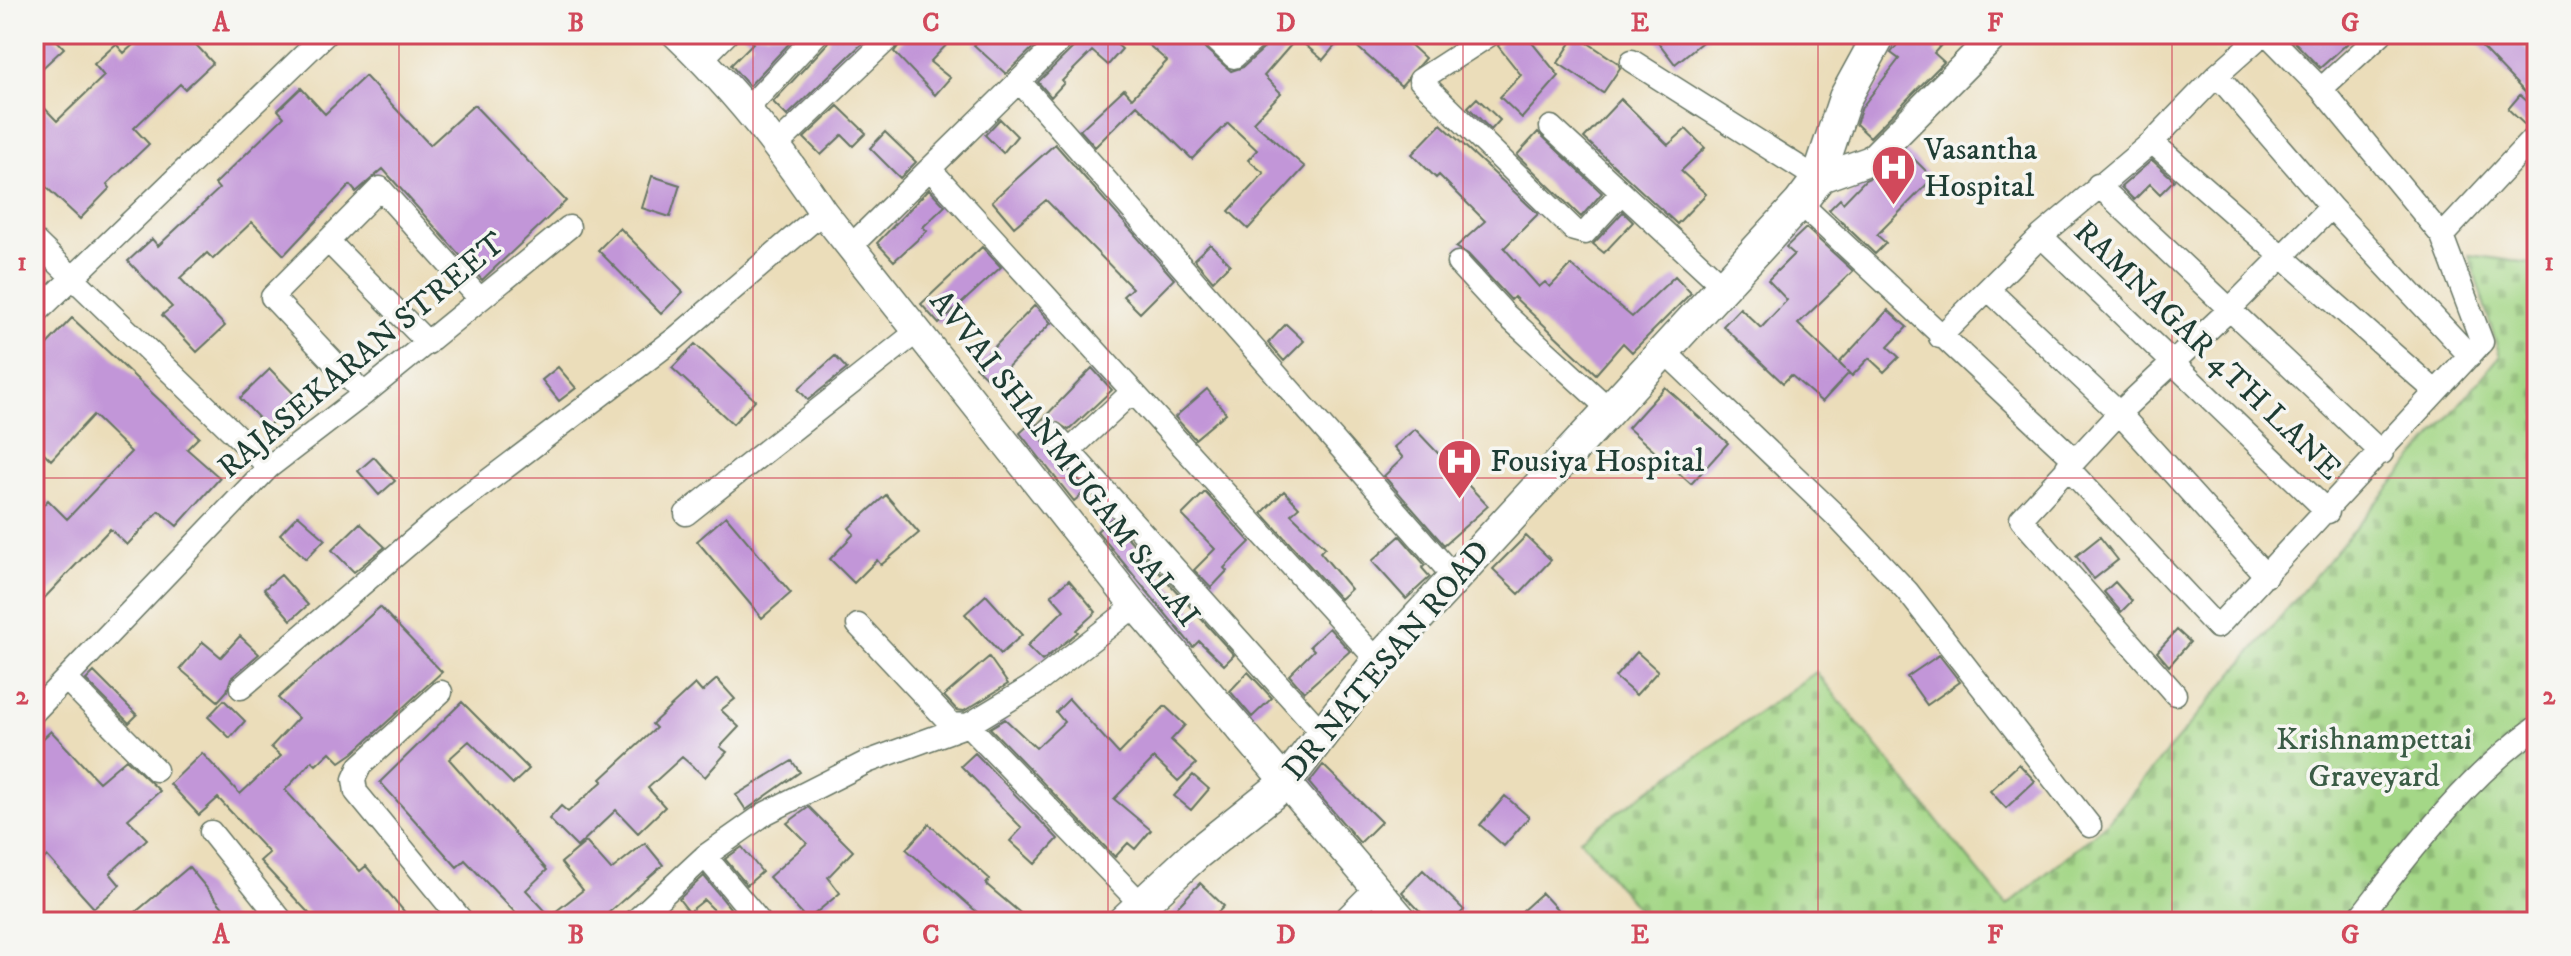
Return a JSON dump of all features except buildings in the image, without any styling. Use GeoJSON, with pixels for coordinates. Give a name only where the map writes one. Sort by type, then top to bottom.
{"type":"FeatureCollection","features":[{"type":"Feature","properties":{"kind":"main road","name":"DR NATESAN ROAD"},"geometry":{"type":"LineString","coordinates":[[1133,914],[1196,854],[1284,784],[1378,661],[1725,288],[1809,191],[1845,98],[1880,34]]}},
{"type":"Feature","properties":{"kind":"street"},"geometry":{"type":"LineString","coordinates":[[34,315],[326,34]]}},
{"type":"Feature","properties":{"kind":"street"},"geometry":{"type":"LineString","coordinates":[[690,42],[727,34]]}},
{"type":"Feature","properties":{"kind":"street"},"geometry":{"type":"LineString","coordinates":[[747,109],[817,34]]}},
{"type":"Feature","properties":{"kind":"street"},"geometry":{"type":"LineString","coordinates":[[778,144],[893,34]]}},
{"type":"Feature","properties":{"kind":"street"},"geometry":{"type":"LineString","coordinates":[[851,246],[1067,34]]}},
{"type":"Feature","properties":{"kind":"street"},"geometry":{"type":"LineString","coordinates":[[1210,34],[1234,57],[1260,34]]}},
{"type":"Feature","properties":{"kind":"street"},"geometry":{"type":"LineString","coordinates":[[1491,34],[1420,80],[1574,230],[1585,233],[1621,193]]}},
{"type":"Feature","properties":{"kind":"street"},"geometry":{"type":"LineString","coordinates":[[1809,191],[1871,160],[1996,34]]}},
{"type":"Feature","properties":{"kind":"street"},"geometry":{"type":"LineString","coordinates":[[1940,337],[2041,236],[2152,142],[2217,75],[2265,34],[2321,89],[2442,236],[2476,349]]}},
{"type":"Feature","properties":{"kind":"street"},"geometry":{"type":"LineString","coordinates":[[2321,89],[2381,34]]}},
{"type":"Feature","properties":{"kind":"street","name":"AVVAI SHANMUGAM SALAI"},"geometry":{"type":"LineString","coordinates":[[690,42],[778,144],[823,212],[1135,606],[1405,922]]}},
{"type":"Feature","properties":{"kind":"street"},"geometry":{"type":"LineString","coordinates":[[1632,61],[1809,191],[1940,337],[2071,463],[2217,627],[2328,512],[2476,349]]}},
{"type":"Feature","properties":{"kind":"street"},"geometry":{"type":"LineString","coordinates":[[2217,75],[2331,207],[2476,349]]}},
{"type":"Feature","properties":{"kind":"street"},"geometry":{"type":"LineString","coordinates":[[1019,81],[1454,577]]}},
{"type":"Feature","properties":{"kind":"street"},"geometry":{"type":"LineString","coordinates":[[1551,127],[1725,288]]}},
{"type":"Feature","properties":{"kind":"street"},"geometry":{"type":"LineString","coordinates":[[2442,236],[2537,134]]}},
{"type":"Feature","properties":{"kind":"street"},"geometry":{"type":"LineString","coordinates":[[2152,142],[2435,391]]}},
{"type":"Feature","properties":{"kind":"street"},"geometry":{"type":"LineString","coordinates":[[931,170],[1378,661]]}},
{"type":"Feature","properties":{"kind":"street"},"geometry":{"type":"LineString","coordinates":[[2098,185],[2228,311],[2382,453]]}},
{"type":"Feature","properties":{"kind":"street"},"geometry":{"type":"LineString","coordinates":[[364,394],[272,297],[380,188],[480,299]]}},
{"type":"Feature","properties":{"kind":"street"},"geometry":{"type":"LineString","coordinates":[[2175,694],[2021,519],[2119,413],[2228,311],[2331,207]]}},
{"type":"Feature","properties":{"kind":"street"},"geometry":{"type":"LineString","coordinates":[[241,688],[444,514],[676,338],[823,212]]}},
{"type":"Feature","properties":{"kind":"street","name":"RAJASEKARAN STREET"},"geometry":{"type":"LineString","coordinates":[[34,712],[68,681],[269,467],[428,343],[569,227]]}},
{"type":"Feature","properties":{"kind":"street","name":"RAMNAGAR 4TH LANE"},"geometry":{"type":"LineString","coordinates":[[2041,236],[2328,512]]}},
{"type":"Feature","properties":{"kind":"street"},"geometry":{"type":"LineString","coordinates":[[34,240],[269,467]]}},
{"type":"Feature","properties":{"kind":"street"},"geometry":{"type":"LineString","coordinates":[[328,241],[428,343]]}},
{"type":"Feature","properties":{"kind":"street"},"geometry":{"type":"LineString","coordinates":[[1458,263],[1505,314],[1610,410]]}},
{"type":"Feature","properties":{"kind":"street"},"geometry":{"type":"LineString","coordinates":[[1988,289],[2119,413],[2266,576]]}},
{"type":"Feature","properties":{"kind":"street"},"geometry":{"type":"LineString","coordinates":[[686,514],[919,330]]}},
{"type":"Feature","properties":{"kind":"street"},"geometry":{"type":"LineString","coordinates":[[1665,352],[1834,514],[1907,591],[2090,826]]}},
{"type":"Feature","properties":{"kind":"street"},"geometry":{"type":"LineString","coordinates":[[1132,392],[1062,442],[1324,735]]}},
{"type":"Feature","properties":{"kind":"street"},"geometry":{"type":"LineString","coordinates":[[634,922],[705,856],[766,813],[867,762],[968,725],[1034,685],[1135,606]]}},
{"type":"Feature","properties":{"kind":"street"},"geometry":{"type":"LineString","coordinates":[[858,625],[951,724],[968,725],[1133,914]]}},
{"type":"Feature","properties":{"kind":"street"},"geometry":{"type":"LineString","coordinates":[[68,681],[156,770]]}},
{"type":"Feature","properties":{"kind":"street"},"geometry":{"type":"LineString","coordinates":[[441,692],[360,766],[354,779],[356,792],[463,922]]}},
{"type":"Feature","properties":{"kind":"street"},"geometry":{"type":"LineString","coordinates":[[2356,922],[2450,809],[2510,746],[2537,727]]}},
{"type":"Feature","properties":{"kind":"street"},"geometry":{"type":"LineString","coordinates":[[211,832],[283,922]]}},
{"type":"Feature","properties":{"kind":"street"},"geometry":{"type":"LineString","coordinates":[[705,856],[760,922]]}},
{"type":"Feature","properties":{"kind":"street"},"geometry":{"type":"LineString","coordinates":[[1342,922],[1375,889]]}},
{"type":"Feature","properties":{"kind":"green space","name":"Krishnampettai Graveyard"},"geometry":{"type":"Polygon","coordinates":[[[2469,255],[2537,264],[2537,922],[1648,922],[1580,839],[1816,672],[2007,906],[2108,822],[2500,356],[2469,255]]]}},
{"type":"Feature","properties":{"kind":"place","name":"Vasantha Hospital"},"geometry":{"type":"Point","coordinates":[1893,207]}},
{"type":"Feature","properties":{"kind":"place","name":"Fousiya Hospital"},"geometry":{"type":"Point","coordinates":[1459,501]}}]}
